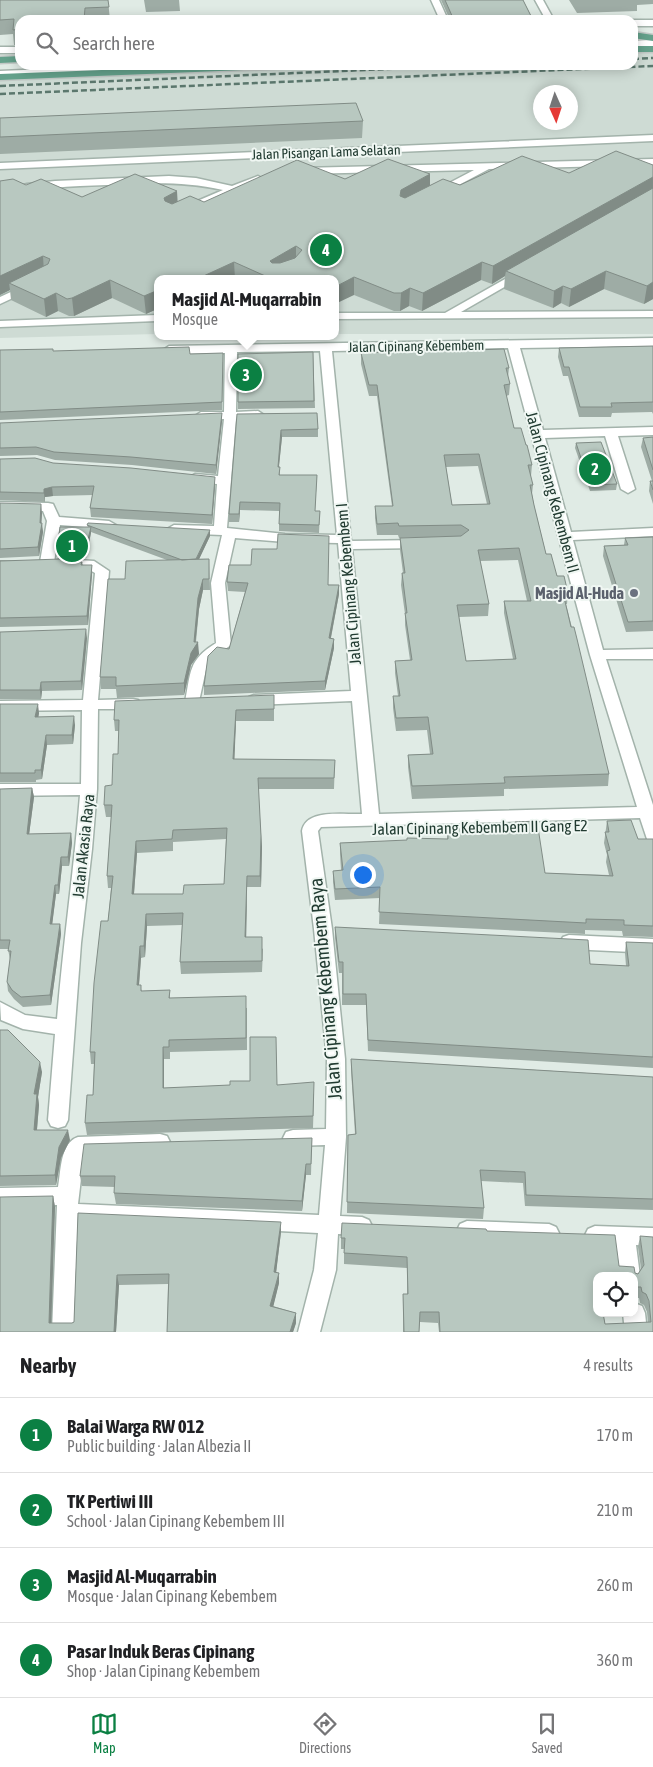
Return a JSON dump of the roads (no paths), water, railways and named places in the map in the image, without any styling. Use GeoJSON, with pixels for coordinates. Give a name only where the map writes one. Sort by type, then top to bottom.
{"type":"FeatureCollection","features":[{"type":"Feature","properties":{"kind":"main road"},"geometry":{"type":"LineString","coordinates":[[638,46],[653,40]]}},
{"type":"Feature","properties":{"kind":"main road"},"geometry":{"type":"LineString","coordinates":[[638,48],[653,49]]}},
{"type":"Feature","properties":{"kind":"main road"},"geometry":{"type":"LineString","coordinates":[[0,65],[15,64]]}},
{"type":"Feature","properties":{"kind":"main road"},"geometry":{"type":"LineString","coordinates":[[0,70],[15,65]]}},
{"type":"Feature","properties":{"kind":"main road"},"geometry":{"type":"LineString","coordinates":[[0,76],[161,70]]}},
{"type":"Feature","properties":{"kind":"street"},"geometry":{"type":"LineString","coordinates":[[435,0],[442,15]]}},
{"type":"Feature","properties":{"kind":"street"},"geometry":{"type":"LineString","coordinates":[[539,0],[547,15]]}},
{"type":"Feature","properties":{"kind":"street"},"geometry":{"type":"LineString","coordinates":[[638,23],[653,22]]}},
{"type":"Feature","properties":{"kind":"street"},"geometry":{"type":"LineString","coordinates":[[638,37],[653,40]]}},
{"type":"Feature","properties":{"kind":"street"},"geometry":{"type":"LineString","coordinates":[[0,50],[15,50]]}},
{"type":"Feature","properties":{"kind":"street"},"geometry":{"type":"LineString","coordinates":[[0,60],[15,62]]}},
{"type":"Feature","properties":{"kind":"street"},"geometry":{"type":"LineString","coordinates":[[0,76],[110,70]]}},
{"type":"Feature","properties":{"kind":"street","name":"Jalan Pisangan Lama Selatan"},"geometry":{"type":"LineString","coordinates":[[0,166],[653,138]]}},
{"type":"Feature","properties":{"kind":"street"},"geometry":{"type":"LineString","coordinates":[[291,172],[653,162]]}},
{"type":"Feature","properties":{"kind":"street"},"geometry":{"type":"LineString","coordinates":[[55,164],[55,184]]}},
{"type":"Feature","properties":{"kind":"street"},"geometry":{"type":"LineString","coordinates":[[431,196],[489,166]]}},
{"type":"Feature","properties":{"kind":"street"},"geometry":{"type":"LineString","coordinates":[[172,216],[233,189],[268,177]]}},
{"type":"Feature","properties":{"kind":"street"},"geometry":{"type":"LineString","coordinates":[[0,194],[14,189],[55,184],[181,179],[233,189]]}},
{"type":"Feature","properties":{"kind":"street"},"geometry":{"type":"LineString","coordinates":[[447,316],[533,266]]}},
{"type":"Feature","properties":{"kind":"street"},"geometry":{"type":"LineString","coordinates":[[0,301],[36,283]]}},
{"type":"Feature","properties":{"kind":"street"},"geometry":{"type":"LineString","coordinates":[[339,316],[653,314]]}},
{"type":"Feature","properties":{"kind":"street"},"geometry":{"type":"LineString","coordinates":[[0,324],[154,318]]}},
{"type":"Feature","properties":{"kind":"street","name":"Jalan Cipinang Kebembem"},"geometry":{"type":"LineString","coordinates":[[154,350],[653,342]]}},
{"type":"Feature","properties":{"kind":"street","name":"Jalan Cipinang Kebembem II"},"geometry":{"type":"LineString","coordinates":[[513,344],[597,655],[651,821]]}},
{"type":"Feature","properties":{"kind":"street","name":"Jalan Cipinang Kebembem I"},"geometry":{"type":"LineString","coordinates":[[326,347],[371,820]]}},
{"type":"Feature","properties":{"kind":"street"},"geometry":{"type":"LineString","coordinates":[[194,702],[200,664],[208,655],[224,646],[218,583],[225,532],[224,481],[227,465],[230,415],[231,349]]}},
{"type":"Feature","properties":{"kind":"street"},"geometry":{"type":"LineString","coordinates":[[184,418],[269,414]]}},
{"type":"Feature","properties":{"kind":"street"},"geometry":{"type":"LineString","coordinates":[[317,414],[332,414]]}},
{"type":"Feature","properties":{"kind":"street"},"geometry":{"type":"LineString","coordinates":[[538,434],[653,431]]}},
{"type":"Feature","properties":{"kind":"street"},"geometry":{"type":"LineString","coordinates":[[610,432],[628,489]]}},
{"type":"Feature","properties":{"kind":"street"},"geometry":{"type":"LineString","coordinates":[[178,476],[224,481]]}},
{"type":"Feature","properties":{"kind":"street"},"geometry":{"type":"LineString","coordinates":[[0,506],[48,507],[54,521],[48,562],[28,563]]}},
{"type":"Feature","properties":{"kind":"street"},"geometry":{"type":"LineString","coordinates":[[54,521],[122,525]]}},
{"type":"Feature","properties":{"kind":"street"},"geometry":{"type":"LineString","coordinates":[[160,528],[344,542],[432,543]]}},
{"type":"Feature","properties":{"kind":"street"},"geometry":{"type":"LineString","coordinates":[[565,536],[653,532]]}},
{"type":"Feature","properties":{"kind":"street","name":"Jalan Akasia Raya"},"geometry":{"type":"LineString","coordinates":[[48,562],[89,564],[102,571],[91,631],[89,790],[84,849],[72,943],[58,1120]]}},
{"type":"Feature","properties":{"kind":"street"},"geometry":{"type":"LineString","coordinates":[[597,655],[653,654]]}},
{"type":"Feature","properties":{"kind":"street"},"geometry":{"type":"LineString","coordinates":[[242,701],[359,696]]}},
{"type":"Feature","properties":{"kind":"street"},"geometry":{"type":"LineString","coordinates":[[174,703],[213,702]]}},
{"type":"Feature","properties":{"kind":"street"},"geometry":{"type":"LineString","coordinates":[[0,706],[144,704]]}},
{"type":"Feature","properties":{"kind":"street"},"geometry":{"type":"LineString","coordinates":[[0,790],[89,790]]}},
{"type":"Feature","properties":{"kind":"street"},"geometry":{"type":"LineString","coordinates":[[310,831],[311,826],[317,821],[651,821]]}},
{"type":"Feature","properties":{"kind":"street","name":"Jalan Cipinang Kebembem II Gang E2"},"geometry":{"type":"LineString","coordinates":[[310,831],[651,821]]}},
{"type":"Feature","properties":{"kind":"street","name":"Jalan Cipinang Kebembem Raya"},"geometry":{"type":"LineString","coordinates":[[309,1332],[326,1270],[336,1137],[336,1059],[330,930],[310,831]]}},
{"type":"Feature","properties":{"kind":"street"},"geometry":{"type":"LineString","coordinates":[[556,941],[653,946]]}},
{"type":"Feature","properties":{"kind":"street"},"geometry":{"type":"LineString","coordinates":[[0,1009],[24,1024],[65,1027]]}},
{"type":"Feature","properties":{"kind":"street"},"geometry":{"type":"LineString","coordinates":[[336,1059],[356,1060]]}},
{"type":"Feature","properties":{"kind":"street"},"geometry":{"type":"LineString","coordinates":[[274,1139],[336,1137]]}},
{"type":"Feature","properties":{"kind":"street"},"geometry":{"type":"LineString","coordinates":[[63,1332],[68,1204],[74,1149],[78,1145],[180,1142]]}},
{"type":"Feature","properties":{"kind":"street"},"geometry":{"type":"LineString","coordinates":[[0,1197],[328,1224],[378,1226]]}},
{"type":"Feature","properties":{"kind":"street"},"geometry":{"type":"LineString","coordinates":[[446,1229],[653,1237]]}},
{"type":"Feature","properties":{"kind":"street"},"geometry":{"type":"LineString","coordinates":[[624,1236],[628,1272]]}},
{"type":"Feature","properties":{"kind":"street"},"geometry":{"type":"LineString","coordinates":[[634,1317],[636,1332]]}},
{"type":"Feature","properties":{"kind":"railway"},"geometry":{"type":"LineString","coordinates":[[638,59],[653,58]]}},
{"type":"Feature","properties":{"kind":"railway"},"geometry":{"type":"LineString","coordinates":[[638,67],[653,66]]}},
{"type":"Feature","properties":{"kind":"railway"},"geometry":{"type":"LineString","coordinates":[[0,86],[365,70]]}},
{"type":"Feature","properties":{"kind":"railway"},"geometry":{"type":"LineString","coordinates":[[0,94],[560,70]]}},
{"type":"Feature","properties":{"kind":"place","name":"Pasar Induk Beras Cipinang"},"geometry":{"type":"Point","coordinates":[326,250]}},
{"type":"Feature","properties":{"kind":"place","name":"Masjid Al-Muqarrabin"},"geometry":{"type":"Point","coordinates":[246,375]}},
{"type":"Feature","properties":{"kind":"place","name":"TK Pertiwi III"},"geometry":{"type":"Point","coordinates":[595,469]}},
{"type":"Feature","properties":{"kind":"place","name":"Balai Warga RW 012"},"geometry":{"type":"Point","coordinates":[72,546]}},
{"type":"Feature","properties":{"kind":"place","name":"Masjid Al-Huda"},"geometry":{"type":"Point","coordinates":[634,593]}}]}
